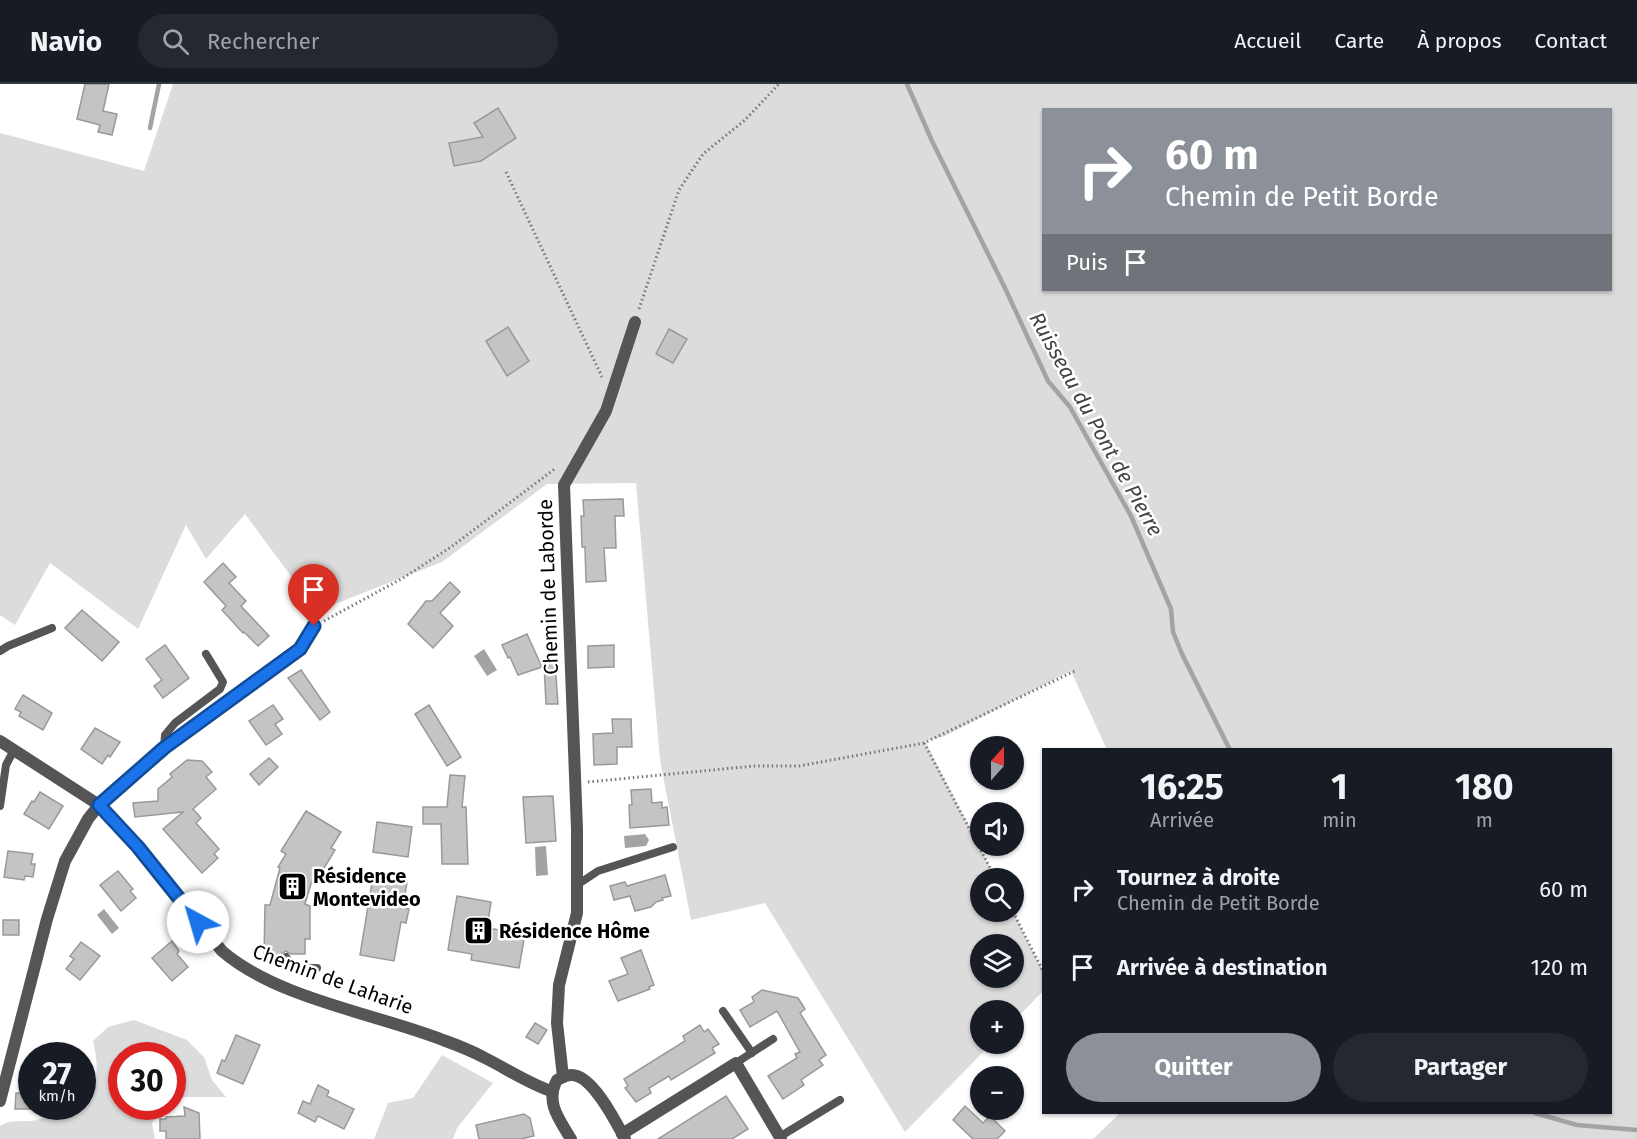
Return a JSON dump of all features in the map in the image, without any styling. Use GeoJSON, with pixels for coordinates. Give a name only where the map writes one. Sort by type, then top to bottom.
{"type":"FeatureCollection","features":[{"type":"Feature","properties":{"kind":"street","name":"Chemin de Laborde"},"geometry":{"type":"LineString","coordinates":[[563,1077],[557,1023],[559,985],[577,913],[575,782],[564,485],[606,411],[635,322]]}},
{"type":"Feature","properties":{"kind":"street"},"geometry":{"type":"LineString","coordinates":[[0,1101],[47,919],[65,861],[88,819],[99,805],[164,748],[300,649],[314,626]]}},
{"type":"Feature","properties":{"kind":"street","name":"Chemin de Laharie"},"geometry":{"type":"LineString","coordinates":[[0,741],[99,805],[138,847],[222,951],[238,965],[259,977],[315,998],[442,1039],[483,1057],[538,1087],[551,1090]]}},
{"type":"Feature","properties":{"kind":"street"},"geometry":{"type":"LineString","coordinates":[[571,1139],[551,1101],[551,1090],[557,1080],[563,1077],[572,1075],[582,1078],[594,1089],[624,1137],[736,1063],[781,1138]]}},
{"type":"Feature","properties":{"kind":"lane"},"geometry":{"type":"LineString","coordinates":[[0,651],[52,628]]}},
{"type":"Feature","properties":{"kind":"lane"},"geometry":{"type":"LineString","coordinates":[[164,748],[165,735],[175,723],[220,689],[223,682],[206,654]]}},
{"type":"Feature","properties":{"kind":"lane"},"geometry":{"type":"LineString","coordinates":[[0,806],[6,765],[14,750]]}},
{"type":"Feature","properties":{"kind":"lane"},"geometry":{"type":"LineString","coordinates":[[577,885],[598,871],[673,847]]}},
{"type":"Feature","properties":{"kind":"lane"},"geometry":{"type":"LineString","coordinates":[[286,957],[289,964],[300,968],[317,968]]}},
{"type":"Feature","properties":{"kind":"lane"},"geometry":{"type":"LineString","coordinates":[[723,1011],[752,1053]]}},
{"type":"Feature","properties":{"kind":"lane"},"geometry":{"type":"LineString","coordinates":[[736,1063],[773,1039]]}},
{"type":"Feature","properties":{"kind":"lane"},"geometry":{"type":"LineString","coordinates":[[781,1138],[840,1100]]}},
{"type":"Feature","properties":{"kind":"path"},"geometry":{"type":"LineString","coordinates":[[635,322],[679,190],[688,174],[703,154],[745,120],[779,84]]}},
{"type":"Feature","properties":{"kind":"path"},"geometry":{"type":"LineString","coordinates":[[506,172],[611,396]]}},
{"type":"Feature","properties":{"kind":"path"},"geometry":{"type":"LineString","coordinates":[[314,626],[403,578],[558,468]]}},
{"type":"Feature","properties":{"kind":"path"},"geometry":{"type":"LineString","coordinates":[[575,782],[754,766],[799,766],[924,742],[1077,670]]}},
{"type":"Feature","properties":{"kind":"path"},"geometry":{"type":"LineString","coordinates":[[924,742],[990,868]]}},
{"type":"Feature","properties":{"kind":"path"},"geometry":{"type":"LineString","coordinates":[[1018,922],[1042,968]]}},
{"type":"Feature","properties":{"kind":"shaded area"},"geometry":{"type":"Polygon","coordinates":[[[173,84],[1637,84],[1637,1139],[1093,1139],[1119,1114],[1612,1114],[1612,748],[1106,748],[1071,671],[945,736],[925,741],[970,828],[970,856],[984,856],[990,868],[970,868],[970,922],[1018,922],[1042,969],[1042,992],[1024,1011],[1024,1000],[970,1000],[970,1054],[981,1054],[905,1132],[765,903],[691,920],[660,760],[636,483],[547,484],[442,562],[317,611],[245,514],[206,559],[186,525],[138,629],[50,563],[15,625],[0,615],[0,133],[144,171],[173,84]]]}},
{"type":"Feature","properties":{"kind":"shaded area"},"geometry":{"type":"Polygon","coordinates":[[[484,649],[497,670],[487,676],[474,656],[484,649]]]}},
{"type":"Feature","properties":{"kind":"shaded area"},"geometry":{"type":"Polygon","coordinates":[[[645,834],[649,840],[646,846],[625,848],[624,836],[645,834]]]}},
{"type":"Feature","properties":{"kind":"shaded area"},"geometry":{"type":"Polygon","coordinates":[[[546,846],[548,875],[536,876],[535,847],[546,846]]]}},
{"type":"Feature","properties":{"kind":"shaded area"},"geometry":{"type":"Polygon","coordinates":[[[104,909],[119,928],[112,934],[97,915],[104,909]]]}},
{"type":"Feature","properties":{"kind":"shaded area"},"geometry":{"type":"Polygon","coordinates":[[[134,1020],[187,1040],[204,1057],[212,1080],[226,1097],[186,1097],[186,1042],[108,1042],[108,1120],[154,1120],[152,1123],[155,1139],[0,1139],[0,1126],[11,1122],[96,1120],[96,1042],[93,1041],[108,1027],[134,1020]]]}},
{"type":"Feature","properties":{"kind":"shaded area"},"geometry":{"type":"Polygon","coordinates":[[[442,1055],[493,1083],[457,1128],[453,1139],[374,1139],[388,1103],[413,1098],[442,1055]]]}},
{"type":"Feature","properties":{"kind":"building"},"geometry":{"type":"Polygon","coordinates":[[[85,84],[109,84],[103,111],[117,114],[112,135],[98,132],[100,125],[77,119],[85,84]]]}},
{"type":"Feature","properties":{"kind":"building"},"geometry":{"type":"Polygon","coordinates":[[[498,108],[516,138],[481,161],[454,166],[449,143],[483,137],[474,123],[498,108]]]}},
{"type":"Feature","properties":{"kind":"building"},"geometry":{"type":"Polygon","coordinates":[[[508,327],[529,361],[507,376],[486,341],[508,327]]]}},
{"type":"Feature","properties":{"kind":"building"},"geometry":{"type":"Polygon","coordinates":[[[669,329],[687,339],[673,363],[656,354],[669,329]]]}},
{"type":"Feature","properties":{"kind":"building"},"geometry":{"type":"Polygon","coordinates":[[[623,499],[624,516],[615,516],[616,548],[604,548],[606,581],[586,582],[585,547],[582,547],[583,500],[623,499]]]}},
{"type":"Feature","properties":{"kind":"building"},"geometry":{"type":"Polygon","coordinates":[[[223,563],[236,577],[229,583],[246,601],[241,606],[269,636],[258,646],[222,610],[226,606],[204,582],[223,563]]]}},
{"type":"Feature","properties":{"kind":"building"},"geometry":{"type":"Polygon","coordinates":[[[450,582],[460,592],[440,613],[453,626],[433,648],[408,624],[426,601],[432,601],[450,582]]]}},
{"type":"Feature","properties":{"kind":"building"},"geometry":{"type":"Polygon","coordinates":[[[82,610],[119,642],[102,661],[65,628],[82,610]]]}},
{"type":"Feature","properties":{"kind":"building"},"geometry":{"type":"Polygon","coordinates":[[[527,634],[542,667],[518,675],[502,645],[527,634]]]}},
{"type":"Feature","properties":{"kind":"building"},"geometry":{"type":"Polygon","coordinates":[[[165,645],[189,678],[163,698],[154,686],[162,680],[146,659],[165,645]]]}},
{"type":"Feature","properties":{"kind":"building"},"geometry":{"type":"Polygon","coordinates":[[[614,645],[614,667],[588,668],[588,646],[614,645]]]}},
{"type":"Feature","properties":{"kind":"building"},"geometry":{"type":"Polygon","coordinates":[[[544,663],[555,663],[558,704],[546,704],[544,663]]]}},
{"type":"Feature","properties":{"kind":"building"},"geometry":{"type":"Polygon","coordinates":[[[301,670],[330,712],[320,720],[288,678],[301,670]]]}},
{"type":"Feature","properties":{"kind":"building"},"geometry":{"type":"Polygon","coordinates":[[[23,695],[52,713],[43,730],[19,716],[21,712],[15,709],[23,695]]]}},
{"type":"Feature","properties":{"kind":"building"},"geometry":{"type":"Polygon","coordinates":[[[273,705],[283,719],[275,724],[282,734],[266,745],[249,721],[273,705]]]}},
{"type":"Feature","properties":{"kind":"building"},"geometry":{"type":"Polygon","coordinates":[[[429,705],[461,757],[447,766],[415,714],[429,705]]]}},
{"type":"Feature","properties":{"kind":"building"},"geometry":{"type":"Polygon","coordinates":[[[612,719],[631,719],[632,747],[617,747],[617,764],[594,765],[593,734],[613,733],[612,719]]]}},
{"type":"Feature","properties":{"kind":"building"},"geometry":{"type":"Polygon","coordinates":[[[95,728],[120,742],[102,764],[81,749],[95,728]]]}},
{"type":"Feature","properties":{"kind":"building"},"geometry":{"type":"Polygon","coordinates":[[[269,758],[278,767],[259,785],[250,774],[269,758]]]}},
{"type":"Feature","properties":{"kind":"building"},"geometry":{"type":"Polygon","coordinates":[[[187,760],[202,761],[212,772],[206,777],[216,789],[193,809],[201,818],[196,823],[219,849],[214,854],[218,858],[202,873],[163,829],[183,812],[135,817],[133,803],[158,801],[158,789],[172,777],[170,774],[187,760]]]}},
{"type":"Feature","properties":{"kind":"building"},"geometry":{"type":"Polygon","coordinates":[[[450,775],[465,776],[462,807],[466,807],[468,864],[442,864],[441,824],[423,824],[423,807],[447,807],[450,775]]]}},
{"type":"Feature","properties":{"kind":"building"},"geometry":{"type":"Polygon","coordinates":[[[651,789],[652,803],[662,802],[662,808],[667,807],[669,825],[630,828],[631,790],[651,789]]]}},
{"type":"Feature","properties":{"kind":"building"},"geometry":{"type":"Polygon","coordinates":[[[40,792],[63,806],[49,829],[24,814],[40,792]]]}},
{"type":"Feature","properties":{"kind":"building"},"geometry":{"type":"Polygon","coordinates":[[[553,796],[556,841],[526,843],[523,797],[553,796]]]}},
{"type":"Feature","properties":{"kind":"building","name":"Résidence Montevideo"},"geometry":{"type":"Polygon","coordinates":[[[306,811],[341,832],[331,848],[335,850],[318,878],[313,877],[305,904],[310,906],[310,939],[305,939],[305,954],[291,954],[286,951],[280,956],[264,956],[265,905],[270,905],[280,868],[278,867],[286,854],[281,851],[306,811]]]}},
{"type":"Feature","properties":{"kind":"building"},"geometry":{"type":"Polygon","coordinates":[[[377,822],[412,827],[408,857],[373,852],[377,822]]]}},
{"type":"Feature","properties":{"kind":"building"},"geometry":{"type":"Polygon","coordinates":[[[8,851],[33,854],[31,864],[35,864],[33,877],[25,876],[24,880],[4,877],[8,851]]]}},
{"type":"Feature","properties":{"kind":"building"},"geometry":{"type":"Polygon","coordinates":[[[118,871],[133,889],[130,891],[136,898],[121,911],[100,885],[118,871]]]}},
{"type":"Feature","properties":{"kind":"building"},"geometry":{"type":"Polygon","coordinates":[[[665,875],[671,896],[662,898],[663,900],[651,907],[635,911],[630,896],[614,900],[610,886],[625,882],[627,886],[665,875]]]}},
{"type":"Feature","properties":{"kind":"building"},"geometry":{"type":"Polygon","coordinates":[[[373,876],[407,882],[403,907],[409,909],[406,923],[401,922],[394,961],[360,955],[373,876]]]}},
{"type":"Feature","properties":{"kind":"building","name":"Résidence Hôme"},"geometry":{"type":"Polygon","coordinates":[[[457,896],[491,902],[487,928],[525,934],[519,968],[471,960],[472,954],[448,950],[457,896]]]}},
{"type":"Feature","properties":{"kind":"building"},"geometry":{"type":"Polygon","coordinates":[[[3,920],[19,920],[19,935],[3,935],[3,920]]]}},
{"type":"Feature","properties":{"kind":"building"},"geometry":{"type":"Polygon","coordinates":[[[172,941],[179,951],[177,954],[188,967],[172,981],[152,958],[172,941]]]}},
{"type":"Feature","properties":{"kind":"building"},"geometry":{"type":"Polygon","coordinates":[[[81,942],[100,956],[80,980],[66,969],[74,959],[70,956],[81,942]]]}},
{"type":"Feature","properties":{"kind":"building"},"geometry":{"type":"Polygon","coordinates":[[[641,950],[654,985],[649,987],[650,989],[618,1001],[609,981],[628,974],[621,958],[641,950]]]}},
{"type":"Feature","properties":{"kind":"building"},"geometry":{"type":"Polygon","coordinates":[[[762,990],[798,998],[805,1009],[800,1013],[826,1055],[819,1060],[823,1065],[801,1080],[804,1085],[783,1099],[768,1076],[797,1058],[795,1054],[800,1052],[777,1011],[750,1027],[740,1010],[754,1002],[752,997],[762,990]]]}},
{"type":"Feature","properties":{"kind":"building"},"geometry":{"type":"Polygon","coordinates":[[[535,1023],[547,1030],[538,1044],[526,1037],[535,1023]]]}},
{"type":"Feature","properties":{"kind":"building"},"geometry":{"type":"Polygon","coordinates":[[[700,1025],[704,1032],[708,1029],[719,1044],[712,1048],[715,1053],[671,1080],[669,1076],[649,1088],[651,1093],[636,1102],[625,1088],[628,1086],[624,1079],[685,1041],[683,1036],[700,1025]]]}},
{"type":"Feature","properties":{"kind":"building"},"geometry":{"type":"Polygon","coordinates":[[[236,1035],[260,1045],[243,1084],[217,1073],[236,1035]]]}},
{"type":"Feature","properties":{"kind":"building"},"geometry":{"type":"Polygon","coordinates":[[[318,1085],[329,1091],[327,1096],[354,1109],[344,1129],[318,1116],[315,1122],[298,1113],[303,1101],[310,1104],[318,1085]]]}},
{"type":"Feature","properties":{"kind":"building"},"geometry":{"type":"Polygon","coordinates":[[[16,1093],[18,1093],[18,1109],[15,1109],[16,1093]]]}},
{"type":"Feature","properties":{"kind":"building"},"geometry":{"type":"Polygon","coordinates":[[[726,1096],[748,1129],[732,1139],[658,1139],[726,1096]]]}},
{"type":"Feature","properties":{"kind":"building"},"geometry":{"type":"Polygon","coordinates":[[[965,1106],[970,1111],[970,1120],[980,1120],[983,1123],[986,1120],[994,1120],[1005,1131],[997,1139],[973,1139],[953,1120],[965,1106]]]}},
{"type":"Feature","properties":{"kind":"building"},"geometry":{"type":"Polygon","coordinates":[[[186,1108],[199,1113],[200,1139],[166,1139],[166,1131],[160,1131],[160,1120],[186,1120],[186,1108]]]}},
{"type":"Feature","properties":{"kind":"building"},"geometry":{"type":"Polygon","coordinates":[[[524,1114],[530,1118],[534,1136],[521,1139],[479,1139],[476,1125],[524,1114]]]}},
{"type":"Feature","properties":{"kind":"waterway"},"geometry":{"type":"LineString","coordinates":[[150,128],[159,84]]}},
{"type":"Feature","properties":{"kind":"waterway","name":"Ruisseau du Pont de Pierre"},"geometry":{"type":"LineString","coordinates":[[907,84],[932,141],[1048,381],[1070,407],[1131,516],[1171,609],[1173,632],[1182,654],[1229,748]]}},
{"type":"Feature","properties":{"kind":"waterway","name":"Ruisseau du Pont de Pierre"},"geometry":{"type":"LineString","coordinates":[[1538,1114],[1577,1125],[1637,1130]]}},
{"type":"Feature","properties":{"kind":"place","name":"Résidence Montevideo"},"geometry":{"type":"Point","coordinates":[292,887]}},
{"type":"Feature","properties":{"kind":"place","name":"Résidence Hôme"},"geometry":{"type":"Point","coordinates":[478,931]}},
{"type":"Feature","properties":{"kind":"route"},"geometry":{"type":"LineString","coordinates":[[198,922],[138,847],[99,805],[164,748],[300,649],[314,626]]}}]}
